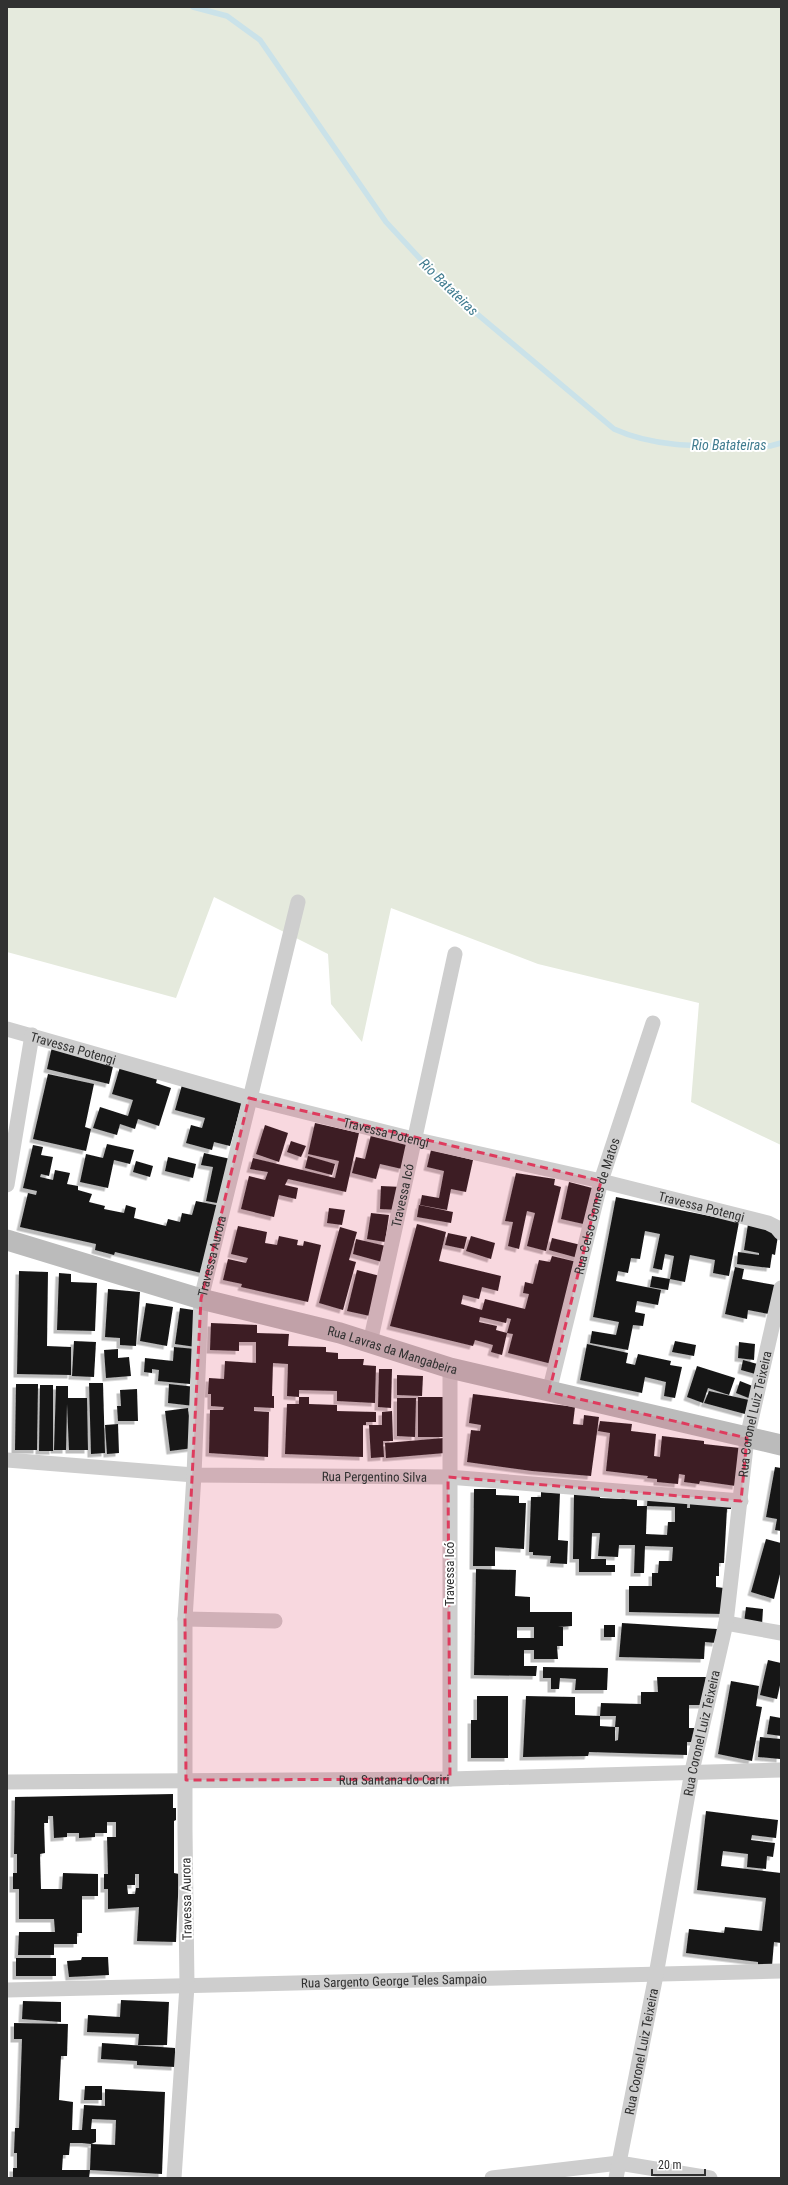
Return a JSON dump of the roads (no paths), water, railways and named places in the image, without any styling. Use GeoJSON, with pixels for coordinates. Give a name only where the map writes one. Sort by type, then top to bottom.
{"type":"FeatureCollection","features":[{"type":"Feature","properties":{"kind":"street","name":"Travessa Aurora"},"geometry":{"type":"LineString","coordinates":[[174,2178],[187,1986],[186,1619],[194,1475],[201,1298],[298,902]]}},
{"type":"Feature","properties":{"kind":"street","name":"Travessa Icó"},"geometry":{"type":"LineString","coordinates":[[370,1343],[413,1139],[455,954]]}},
{"type":"Feature","properties":{"kind":"street","name":"Rua Celso Gomes de Matos"},"geometry":{"type":"LineString","coordinates":[[549,1392],[601,1181],[653,1023]]}},
{"type":"Feature","properties":{"kind":"street","name":"Travessa Potengi"},"geometry":{"type":"LineString","coordinates":[[7,1028],[249,1098],[413,1139],[601,1181],[768,1223],[776,1227],[781,1233]]}},
{"type":"Feature","properties":{"kind":"street"},"geometry":{"type":"LineString","coordinates":[[7,1185],[32,1035]]}},
{"type":"Feature","properties":{"kind":"street","name":"Rua Lavras da Mangabeira"},"geometry":{"type":"LineString","coordinates":[[7,1240],[201,1298],[370,1343],[450,1368],[781,1445]]}},
{"type":"Feature","properties":{"kind":"street","name":"Rua Coronel Luiz Teixeira"},"geometry":{"type":"LineString","coordinates":[[616,2178],[656,1975],[692,1771],[726,1623],[748,1438],[781,1288]]}},
{"type":"Feature","properties":{"kind":"street","name":"Travessa Icó"},"geometry":{"type":"LineString","coordinates":[[450,1368],[448,1477],[450,1779]]}},
{"type":"Feature","properties":{"kind":"street","name":"Rua Pergentino Silva"},"geometry":{"type":"LineString","coordinates":[[7,1460],[194,1475],[448,1477],[741,1501]]}},
{"type":"Feature","properties":{"kind":"street"},"geometry":{"type":"LineString","coordinates":[[186,1619],[275,1621]]}},
{"type":"Feature","properties":{"kind":"street"},"geometry":{"type":"LineString","coordinates":[[726,1623],[781,1633]]}},
{"type":"Feature","properties":{"kind":"street","name":"Rua Santana do Cariri"},"geometry":{"type":"LineString","coordinates":[[7,1782],[450,1779],[692,1771],[781,1770]]}},
{"type":"Feature","properties":{"kind":"street","name":"Rua Sargento George Teles Sampaio"},"geometry":{"type":"LineString","coordinates":[[7,1990],[781,1971]]}},
{"type":"Feature","properties":{"kind":"street"},"geometry":{"type":"LineString","coordinates":[[492,2178],[619,2163],[710,2178]]}},
{"type":"Feature","properties":{"kind":"waterway","name":"Rio Batateiras"},"geometry":{"type":"LineString","coordinates":[[193,7],[227,16],[260,40],[386,222],[451,292],[614,429],[632,436],[671,444],[710,446],[770,446],[781,443]]}}]}
